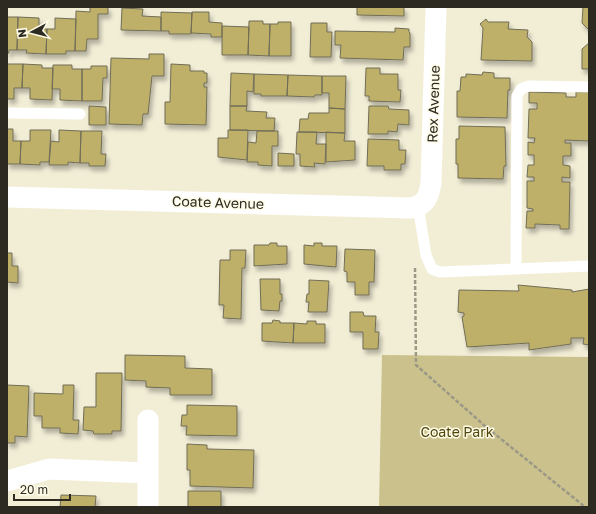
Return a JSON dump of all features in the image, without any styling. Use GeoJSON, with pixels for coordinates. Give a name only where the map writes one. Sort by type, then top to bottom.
{"type":"FeatureCollection","features":[{"type":"Feature","properties":{"kind":"street","name":"Rex Avenue"},"geometry":{"type":"LineString","coordinates":[[422,203],[431,183],[436,7]]}},
{"type":"Feature","properties":{"kind":"street","name":"Coate Avenue"},"geometry":{"type":"LineString","coordinates":[[7,196],[410,208],[422,203]]}},
{"type":"Feature","properties":{"kind":"street"},"geometry":{"type":"LineString","coordinates":[[148,420],[148,507]]}},
{"type":"Feature","properties":{"kind":"street"},"geometry":{"type":"LineString","coordinates":[[7,481],[50,469],[147,473]]}},
{"type":"Feature","properties":{"kind":"lane"},"geometry":{"type":"LineString","coordinates":[[516,268],[518,96],[521,90],[528,86],[589,87]]}},
{"type":"Feature","properties":{"kind":"lane"},"geometry":{"type":"LineString","coordinates":[[7,113],[80,114]]}},
{"type":"Feature","properties":{"kind":"lane"},"geometry":{"type":"LineString","coordinates":[[422,203],[426,255],[432,269],[440,272],[589,266]]}},
{"type":"Feature","properties":{"kind":"path"},"geometry":{"type":"LineString","coordinates":[[415,265],[416,365],[485,426],[585,507]]}},
{"type":"Feature","properties":{"kind":"green space","name":"Coate Park"},"geometry":{"type":"Polygon","coordinates":[[[382,355],[589,357],[589,507],[379,507],[382,355]]]}},
{"type":"Feature","properties":{"kind":"building"},"geometry":{"type":"Polygon","coordinates":[[[90,7],[108,7],[108,14],[98,14],[98,39],[87,39],[86,51],[75,51],[76,11],[90,12],[90,7]]]}},
{"type":"Feature","properties":{"kind":"building"},"geometry":{"type":"Polygon","coordinates":[[[357,7],[404,7],[404,16],[357,15],[357,7]]]}},
{"type":"Feature","properties":{"kind":"building"},"geometry":{"type":"Polygon","coordinates":[[[583,7],[589,7],[589,30],[582,23],[583,7]]]}},
{"type":"Feature","properties":{"kind":"building"},"geometry":{"type":"Polygon","coordinates":[[[122,8],[143,9],[142,16],[161,17],[161,31],[121,30],[122,8]]]}},
{"type":"Feature","properties":{"kind":"building"},"geometry":{"type":"Polygon","coordinates":[[[161,12],[192,13],[191,34],[169,34],[169,31],[161,31],[161,12]]]}},
{"type":"Feature","properties":{"kind":"building"},"geometry":{"type":"Polygon","coordinates":[[[192,12],[209,12],[209,22],[222,23],[222,37],[211,37],[211,34],[191,33],[192,12]]]}},
{"type":"Feature","properties":{"kind":"building"},"geometry":{"type":"Polygon","coordinates":[[[7,17],[18,17],[17,50],[9,50],[9,53],[7,53],[7,17]]]}},
{"type":"Feature","properties":{"kind":"building"},"geometry":{"type":"Polygon","coordinates":[[[18,17],[39,18],[39,29],[47,29],[46,54],[26,53],[27,50],[17,50],[18,17]]]}},
{"type":"Feature","properties":{"kind":"building"},"geometry":{"type":"Polygon","coordinates":[[[55,18],[76,19],[75,51],[66,51],[66,54],[46,54],[47,29],[55,29],[55,18]]]}},
{"type":"Feature","properties":{"kind":"building"},"geometry":{"type":"Polygon","coordinates":[[[486,19],[488,22],[509,22],[508,29],[528,30],[527,37],[532,42],[532,61],[481,60],[483,28],[480,24],[486,19]]]}},
{"type":"Feature","properties":{"kind":"building"},"geometry":{"type":"Polygon","coordinates":[[[249,21],[263,21],[263,24],[270,24],[269,56],[248,55],[249,21]]]}},
{"type":"Feature","properties":{"kind":"building"},"geometry":{"type":"Polygon","coordinates":[[[278,22],[291,22],[291,56],[269,56],[270,24],[278,24],[278,22]]]}},
{"type":"Feature","properties":{"kind":"building"},"geometry":{"type":"Polygon","coordinates":[[[311,23],[327,23],[327,32],[332,32],[331,57],[310,57],[311,23]]]}},
{"type":"Feature","properties":{"kind":"building"},"geometry":{"type":"Polygon","coordinates":[[[222,26],[249,27],[248,55],[222,55],[222,26]]]}},
{"type":"Feature","properties":{"kind":"building"},"geometry":{"type":"Polygon","coordinates":[[[395,28],[409,29],[410,33],[410,47],[404,47],[403,60],[340,58],[341,45],[335,45],[335,31],[395,32],[395,28]]]}},
{"type":"Feature","properties":{"kind":"building"},"geometry":{"type":"Polygon","coordinates":[[[589,43],[589,69],[582,69],[582,49],[589,43]]]}},
{"type":"Feature","properties":{"kind":"building"},"geometry":{"type":"Polygon","coordinates":[[[149,54],[164,54],[164,76],[152,76],[148,114],[143,114],[142,125],[109,124],[111,58],[149,59],[149,54]]]}},
{"type":"Feature","properties":{"kind":"building"},"geometry":{"type":"Polygon","coordinates":[[[7,64],[23,64],[22,88],[14,88],[14,99],[7,99],[7,64]]]}},
{"type":"Feature","properties":{"kind":"building"},"geometry":{"type":"Polygon","coordinates":[[[23,64],[42,65],[42,68],[53,68],[52,100],[30,99],[30,88],[22,88],[23,64]]]}},
{"type":"Feature","properties":{"kind":"building"},"geometry":{"type":"Polygon","coordinates":[[[171,64],[190,65],[190,71],[204,71],[204,73],[207,73],[207,83],[204,83],[204,87],[207,87],[206,125],[165,124],[165,102],[170,102],[171,64]]]}},
{"type":"Feature","properties":{"kind":"building"},"geometry":{"type":"Polygon","coordinates":[[[53,65],[72,65],[72,69],[82,69],[82,101],[60,100],[60,89],[52,89],[53,65]]]}},
{"type":"Feature","properties":{"kind":"building"},"geometry":{"type":"Polygon","coordinates":[[[91,66],[107,66],[107,78],[103,78],[102,101],[82,101],[82,69],[91,69],[91,66]]]}},
{"type":"Feature","properties":{"kind":"building"},"geometry":{"type":"Polygon","coordinates":[[[366,68],[380,68],[380,74],[398,74],[398,90],[401,90],[400,102],[369,101],[369,96],[365,96],[366,68]]]}},
{"type":"Feature","properties":{"kind":"building"},"geometry":{"type":"Polygon","coordinates":[[[483,72],[494,73],[494,78],[510,78],[507,118],[457,117],[457,91],[460,91],[461,77],[466,77],[466,74],[482,75],[483,72]]]}},
{"type":"Feature","properties":{"kind":"building"},"geometry":{"type":"Polygon","coordinates":[[[231,73],[254,74],[253,92],[247,91],[247,106],[230,106],[231,73]]]}},
{"type":"Feature","properties":{"kind":"building"},"geometry":{"type":"Polygon","coordinates":[[[254,74],[288,75],[287,96],[261,96],[261,94],[254,94],[254,74]]]}},
{"type":"Feature","properties":{"kind":"building"},"geometry":{"type":"Polygon","coordinates":[[[288,75],[322,76],[322,95],[315,95],[314,97],[287,96],[288,75]]]}},
{"type":"Feature","properties":{"kind":"building"},"geometry":{"type":"Polygon","coordinates":[[[322,76],[346,76],[345,109],[329,108],[329,93],[322,93],[322,76]]]}},
{"type":"Feature","properties":{"kind":"building"},"geometry":{"type":"Polygon","coordinates":[[[529,92],[566,93],[566,97],[576,97],[576,92],[589,92],[589,141],[565,140],[565,143],[571,143],[571,156],[563,156],[563,165],[570,166],[570,178],[562,177],[562,182],[570,182],[569,229],[560,229],[560,225],[535,224],[535,228],[526,228],[527,211],[533,211],[533,209],[527,208],[527,181],[534,181],[534,177],[527,177],[528,165],[534,165],[534,155],[528,155],[528,142],[534,143],[535,138],[528,138],[529,109],[537,109],[537,103],[529,103],[529,92]]]}},
{"type":"Feature","properties":{"kind":"building"},"geometry":{"type":"Polygon","coordinates":[[[89,106],[106,107],[106,125],[89,125],[89,106]]]}},
{"type":"Feature","properties":{"kind":"building"},"geometry":{"type":"Polygon","coordinates":[[[230,106],[247,106],[246,111],[267,112],[266,118],[275,118],[274,131],[230,130],[230,106]]]}},
{"type":"Feature","properties":{"kind":"building"},"geometry":{"type":"Polygon","coordinates":[[[369,106],[388,106],[389,109],[409,110],[409,125],[398,124],[397,132],[388,131],[388,134],[368,134],[369,106]]]}},
{"type":"Feature","properties":{"kind":"building"},"geometry":{"type":"Polygon","coordinates":[[[329,108],[345,109],[345,133],[299,132],[300,119],[308,119],[309,113],[329,113],[329,108]]]}},
{"type":"Feature","properties":{"kind":"building"},"geometry":{"type":"Polygon","coordinates":[[[459,126],[505,127],[506,166],[504,166],[503,179],[458,178],[458,164],[456,164],[456,139],[459,139],[459,126]]]}},
{"type":"Feature","properties":{"kind":"building"},"geometry":{"type":"Polygon","coordinates":[[[7,129],[13,129],[13,141],[21,141],[20,164],[7,164],[7,129]]]}},
{"type":"Feature","properties":{"kind":"building"},"geometry":{"type":"Polygon","coordinates":[[[30,130],[51,130],[49,162],[40,162],[40,165],[20,164],[21,141],[30,141],[30,130]]]}},
{"type":"Feature","properties":{"kind":"building"},"geometry":{"type":"Polygon","coordinates":[[[59,130],[81,131],[80,163],[68,162],[68,165],[49,165],[51,141],[59,142],[59,130]]]}},
{"type":"Feature","properties":{"kind":"building"},"geometry":{"type":"Polygon","coordinates":[[[228,130],[248,130],[247,160],[218,157],[218,138],[228,138],[228,130]]]}},
{"type":"Feature","properties":{"kind":"building"},"geometry":{"type":"Polygon","coordinates":[[[81,131],[102,131],[101,154],[106,154],[105,166],[89,166],[89,163],[80,163],[81,131]]]}},
{"type":"Feature","properties":{"kind":"building"},"geometry":{"type":"Polygon","coordinates":[[[257,131],[278,131],[278,146],[272,146],[272,166],[258,165],[258,162],[247,162],[248,142],[256,143],[257,131]]]}},
{"type":"Feature","properties":{"kind":"building"},"geometry":{"type":"Polygon","coordinates":[[[297,132],[317,132],[316,144],[326,144],[325,164],[314,163],[315,167],[300,166],[300,154],[296,154],[297,132]]]}},
{"type":"Feature","properties":{"kind":"building"},"geometry":{"type":"Polygon","coordinates":[[[326,132],[345,133],[344,141],[355,141],[355,160],[326,162],[326,132]]]}},
{"type":"Feature","properties":{"kind":"building"},"geometry":{"type":"Polygon","coordinates":[[[368,139],[399,140],[399,150],[406,150],[405,164],[401,164],[401,170],[384,170],[384,166],[367,166],[368,139]]]}},
{"type":"Feature","properties":{"kind":"building"},"geometry":{"type":"Polygon","coordinates":[[[278,153],[294,154],[294,166],[278,166],[278,153]]]}},
{"type":"Feature","properties":{"kind":"building"},"geometry":{"type":"Polygon","coordinates":[[[270,243],[277,243],[277,246],[287,246],[287,264],[254,266],[254,245],[269,245],[270,243]]]}},
{"type":"Feature","properties":{"kind":"building"},"geometry":{"type":"Polygon","coordinates":[[[314,243],[322,243],[322,246],[337,246],[336,267],[304,264],[304,245],[314,246],[314,243]]]}},
{"type":"Feature","properties":{"kind":"building"},"geometry":{"type":"Polygon","coordinates":[[[345,249],[375,250],[374,282],[369,282],[369,295],[355,295],[355,282],[347,282],[347,272],[344,271],[345,249]]]}},
{"type":"Feature","properties":{"kind":"building"},"geometry":{"type":"Polygon","coordinates":[[[230,250],[246,250],[245,268],[242,268],[241,319],[223,318],[224,305],[219,305],[220,260],[230,260],[230,250]]]}},
{"type":"Feature","properties":{"kind":"building"},"geometry":{"type":"Polygon","coordinates":[[[7,253],[12,253],[12,266],[18,266],[18,283],[7,282],[7,253]]]}},
{"type":"Feature","properties":{"kind":"building"},"geometry":{"type":"Polygon","coordinates":[[[260,279],[280,279],[280,294],[282,294],[282,301],[280,301],[279,311],[261,310],[260,279]]]}},
{"type":"Feature","properties":{"kind":"building"},"geometry":{"type":"Polygon","coordinates":[[[309,280],[329,281],[327,312],[308,312],[309,302],[306,302],[307,294],[309,294],[309,280]]]}},
{"type":"Feature","properties":{"kind":"building"},"geometry":{"type":"Polygon","coordinates":[[[518,285],[572,290],[572,292],[589,289],[589,345],[583,344],[584,338],[571,338],[571,344],[529,350],[529,343],[467,347],[462,317],[464,316],[464,313],[458,312],[459,290],[519,291],[518,285]]]}},
{"type":"Feature","properties":{"kind":"building"},"geometry":{"type":"Polygon","coordinates":[[[350,312],[363,312],[364,316],[376,316],[375,332],[379,332],[378,349],[363,349],[363,332],[350,332],[350,312]]]}},
{"type":"Feature","properties":{"kind":"building"},"geometry":{"type":"Polygon","coordinates":[[[273,320],[280,321],[280,323],[294,323],[293,343],[262,341],[262,323],[272,323],[273,320]]]}},
{"type":"Feature","properties":{"kind":"building"},"geometry":{"type":"Polygon","coordinates":[[[307,321],[316,321],[316,324],[325,324],[325,343],[293,343],[294,323],[307,324],[307,321]]]}},
{"type":"Feature","properties":{"kind":"building"},"geometry":{"type":"Polygon","coordinates":[[[125,355],[185,356],[185,368],[212,369],[212,395],[170,395],[170,388],[146,387],[146,381],[125,380],[125,355]]]}},
{"type":"Feature","properties":{"kind":"building"},"geometry":{"type":"Polygon","coordinates":[[[96,373],[122,373],[121,431],[112,431],[112,434],[94,434],[93,431],[83,430],[84,407],[96,407],[96,373]]]}},
{"type":"Feature","properties":{"kind":"building"},"geometry":{"type":"Polygon","coordinates":[[[7,385],[29,386],[27,437],[15,436],[15,443],[7,443],[7,385]]]}},
{"type":"Feature","properties":{"kind":"building"},"geometry":{"type":"Polygon","coordinates":[[[63,385],[74,385],[73,420],[79,420],[78,434],[60,433],[60,428],[42,428],[42,416],[34,416],[34,393],[63,394],[63,385]]]}},
{"type":"Feature","properties":{"kind":"building"},"geometry":{"type":"Polygon","coordinates":[[[187,405],[237,406],[237,436],[186,435],[187,426],[181,426],[182,415],[187,415],[187,405]]]}},
{"type":"Feature","properties":{"kind":"building"},"geometry":{"type":"Polygon","coordinates":[[[187,444],[207,445],[207,449],[254,450],[253,488],[190,486],[190,470],[187,470],[187,444]]]}},
{"type":"Feature","properties":{"kind":"building"},"geometry":{"type":"Polygon","coordinates":[[[188,491],[221,491],[221,507],[188,507],[188,491]]]}},
{"type":"Feature","properties":{"kind":"building"},"geometry":{"type":"Polygon","coordinates":[[[61,495],[96,496],[95,507],[60,507],[61,495]]]}}]}
